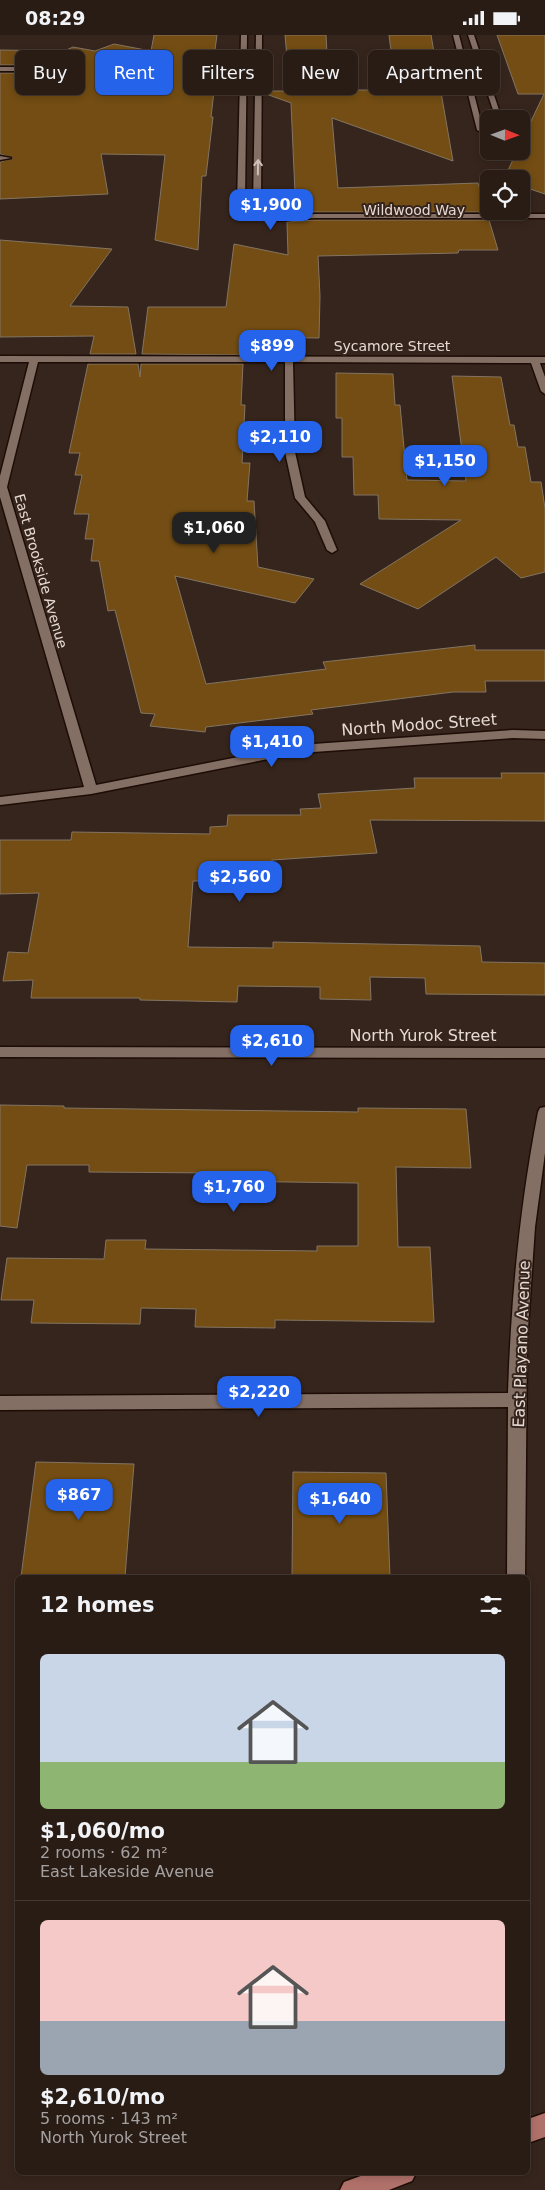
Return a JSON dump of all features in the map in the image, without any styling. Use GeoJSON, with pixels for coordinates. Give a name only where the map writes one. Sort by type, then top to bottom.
{"type":"FeatureCollection","features":[{"type":"Feature","properties":{"kind":"main road"},"geometry":{"type":"LineString","coordinates":[[530,2130],[545,2125]]}},
{"type":"Feature","properties":{"kind":"main road"},"geometry":{"type":"LineString","coordinates":[[352,2190],[398,2175]]}},
{"type":"Feature","properties":{"kind":"street"},"geometry":{"type":"LineString","coordinates":[[244,35],[241,205],[248,211],[257,205],[259,35]]}},
{"type":"Feature","properties":{"kind":"street"},"geometry":{"type":"LineString","coordinates":[[480,130],[457,37],[471,37],[496,110]]}},
{"type":"Feature","properties":{"kind":"street"},"geometry":{"type":"LineString","coordinates":[[0,69],[15,69]]}},
{"type":"Feature","properties":{"kind":"street"},"geometry":{"type":"LineString","coordinates":[[474,101],[492,101]]}},
{"type":"Feature","properties":{"kind":"street","name":"Wildwood Way"},"geometry":{"type":"LineString","coordinates":[[248,211],[260,217],[314,223],[480,220]]}},
{"type":"Feature","properties":{"kind":"street","name":"Wildwood Way"},"geometry":{"type":"LineString","coordinates":[[530,217],[545,216]]}},
{"type":"Feature","properties":{"kind":"street","name":"Wildwood Way"},"geometry":{"type":"LineString","coordinates":[[519,220],[545,223]]}},
{"type":"Feature","properties":{"kind":"street","name":"Sycamore Street"},"geometry":{"type":"LineString","coordinates":[[0,359],[545,360]]}},
{"type":"Feature","properties":{"kind":"street","name":"East Brookside Avenue"},"geometry":{"type":"LineString","coordinates":[[34,359],[2,487],[91,790]]}},
{"type":"Feature","properties":{"kind":"street"},"geometry":{"type":"LineString","coordinates":[[289,360],[290,452],[300,498],[320,521],[332,550]]}},
{"type":"Feature","properties":{"kind":"street"},"geometry":{"type":"LineString","coordinates":[[534,360],[545,391]]}},
{"type":"Feature","properties":{"kind":"street","name":"North Modoc Street"},"geometry":{"type":"LineString","coordinates":[[0,801],[91,790],[299,749],[513,734],[545,735]]}},
{"type":"Feature","properties":{"kind":"street","name":"North Yurok Street"},"geometry":{"type":"LineString","coordinates":[[0,1052],[545,1053]]}},
{"type":"Feature","properties":{"kind":"street","name":"East Playano Avenue"},"geometry":{"type":"LineString","coordinates":[[516,1575],[517,1400],[520,1302],[528,1212],[545,1112]]}},
{"type":"Feature","properties":{"kind":"street"},"geometry":{"type":"LineString","coordinates":[[0,1403],[517,1400]]}},
{"type":"Feature","properties":{"kind":"building"},"geometry":{"type":"Polygon","coordinates":[[[154,35],[217,35],[215,50],[183,50],[183,95],[214,95],[206,176],[202,176],[198,250],[155,240],[165,155],[101,154],[108,194],[0,199],[0,162],[13,158],[0,154],[0,73],[15,73],[15,95],[85,95],[85,50],[66,50],[73,47],[95,51],[95,95],[173,95],[173,50],[151,50],[154,35]]]}},
{"type":"Feature","properties":{"kind":"building"},"geometry":{"type":"Polygon","coordinates":[[[285,35],[326,35],[327,50],[286,50],[285,35]]]}},
{"type":"Feature","properties":{"kind":"building"},"geometry":{"type":"Polygon","coordinates":[[[389,35],[431,35],[434,50],[391,50],[389,35]]]}},
{"type":"Feature","properties":{"kind":"building"},"geometry":{"type":"Polygon","coordinates":[[[497,35],[545,35],[545,194],[530,189],[530,170],[508,170],[513,160],[530,160],[530,123],[544,94],[518,94],[497,35]]]}},
{"type":"Feature","properties":{"kind":"building"},"geometry":{"type":"Polygon","coordinates":[[[114,44],[146,50],[98,50],[114,44]]]}},
{"type":"Feature","properties":{"kind":"building"},"geometry":{"type":"Polygon","coordinates":[[[0,50],[15,50],[15,65],[0,65],[0,50]]]}},
{"type":"Feature","properties":{"kind":"building"},"geometry":{"type":"Polygon","coordinates":[[[358,90],[368,90],[368,95],[441,95],[453,161],[332,118],[338,188],[478,183],[480,189],[480,212],[315,212],[287,214],[287,193],[295,193],[291,103],[269,95],[273,95],[273,91],[283,91],[283,95],[358,95],[358,90]]]}},
{"type":"Feature","properties":{"kind":"building"},"geometry":{"type":"Polygon","coordinates":[[[315,220],[489,220],[498,250],[459,250],[458,253],[318,256],[320,296],[319,338],[245,337],[244,355],[142,354],[148,307],[226,307],[234,244],[288,255],[287,222],[315,220]]]}},
{"type":"Feature","properties":{"kind":"building"},"geometry":{"type":"Polygon","coordinates":[[[0,240],[112,249],[70,306],[128,307],[136,354],[90,354],[94,336],[0,337],[0,240]]]}},
{"type":"Feature","properties":{"kind":"building"},"geometry":{"type":"Polygon","coordinates":[[[88,364],[138,364],[140,377],[141,364],[243,364],[241,405],[245,405],[242,463],[250,463],[247,501],[254,501],[258,567],[314,579],[295,603],[175,576],[206,684],[326,669],[323,662],[475,645],[475,650],[545,650],[545,681],[485,681],[486,692],[453,692],[311,710],[313,714],[206,727],[205,732],[150,726],[155,714],[141,713],[115,610],[108,611],[99,561],[91,561],[94,539],[85,539],[89,514],[74,514],[82,475],[75,475],[80,453],[69,453],[88,364]]]}},
{"type":"Feature","properties":{"kind":"building"},"geometry":{"type":"Polygon","coordinates":[[[336,373],[393,374],[395,405],[400,405],[407,480],[466,481],[452,376],[501,377],[510,425],[514,425],[518,447],[525,447],[531,482],[541,482],[545,508],[545,572],[521,578],[496,557],[418,609],[360,584],[461,520],[379,519],[378,495],[354,495],[353,457],[342,457],[342,418],[336,418],[336,373]]]}},
{"type":"Feature","properties":{"kind":"building"},"geometry":{"type":"Polygon","coordinates":[[[501,773],[545,773],[545,821],[370,820],[377,853],[272,860],[272,869],[211,869],[210,881],[193,881],[188,947],[273,948],[273,942],[480,946],[482,962],[545,963],[545,995],[426,994],[425,978],[370,977],[371,1000],[320,999],[320,987],[238,986],[237,1002],[140,1000],[140,998],[31,998],[33,980],[3,981],[8,952],[28,953],[39,893],[0,894],[0,840],[71,840],[72,832],[210,834],[210,827],[227,826],[228,815],[301,815],[300,809],[321,808],[318,794],[415,788],[414,778],[502,778],[501,773]]]}},
{"type":"Feature","properties":{"kind":"building"},"geometry":{"type":"Polygon","coordinates":[[[0,1105],[64,1106],[64,1108],[358,1112],[358,1108],[466,1109],[471,1168],[396,1167],[398,1247],[430,1247],[434,1322],[275,1320],[275,1328],[195,1327],[196,1309],[141,1308],[140,1324],[31,1323],[34,1300],[1,1300],[7,1258],[104,1259],[106,1240],[146,1240],[145,1249],[317,1251],[317,1246],[358,1246],[358,1183],[217,1181],[218,1173],[89,1172],[89,1165],[27,1165],[17,1228],[0,1226],[0,1105]]]}},
{"type":"Feature","properties":{"kind":"building"},"geometry":{"type":"Polygon","coordinates":[[[36,1462],[134,1464],[125,1575],[21,1575],[36,1462]]]}},
{"type":"Feature","properties":{"kind":"building"},"geometry":{"type":"Polygon","coordinates":[[[293,1472],[386,1473],[390,1575],[292,1575],[293,1472]]]}}]}
